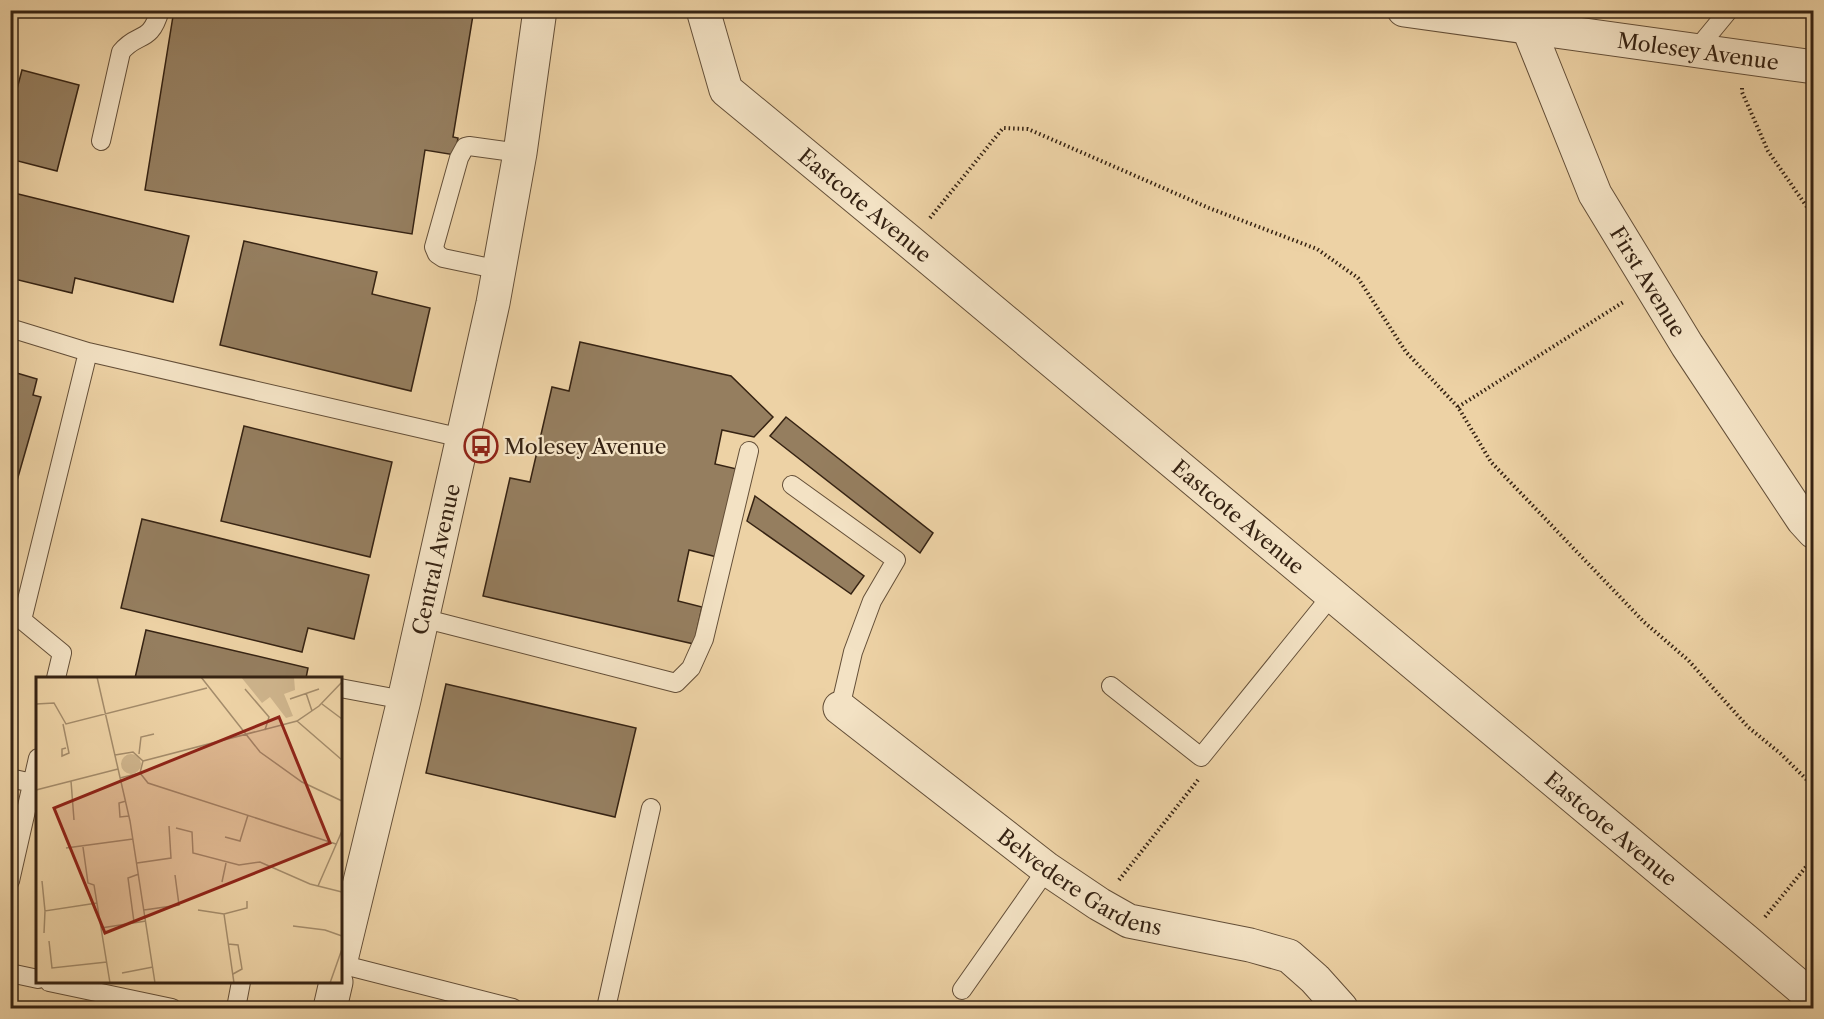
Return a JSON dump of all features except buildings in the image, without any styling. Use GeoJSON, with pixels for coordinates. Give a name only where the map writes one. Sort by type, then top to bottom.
{"type":"FeatureCollection","features":[{"type":"Feature","properties":{"kind":"street","name":"Central Avenue"},"geometry":{"type":"LineString","coordinates":[[342,956],[404,700],[500,270],[520,153],[540,10]]}},
{"type":"Feature","properties":{"kind":"street","name":"Eastcote Avenue"},"geometry":{"type":"LineString","coordinates":[[703,10],[726,90],[1814,999]]}},
{"type":"Feature","properties":{"kind":"street","name":"Molesey Avenue"},"geometry":{"type":"LineString","coordinates":[[1404,10],[1525,19],[1695,50],[1814,67]]}},
{"type":"Feature","properties":{"kind":"street","name":"First Avenue"},"geometry":{"type":"LineString","coordinates":[[1525,19],[1595,194],[1687,345],[1803,520],[1814,532]]}},
{"type":"Feature","properties":{"kind":"street","name":"Belvedere Gardens"},"geometry":{"type":"LineString","coordinates":[[840,708],[1047,869],[1100,904],[1129,921],[1250,945],[1289,956],[1316,979],[1341,1008]]}},
{"type":"Feature","properties":{"kind":"street"},"geometry":{"type":"LineString","coordinates":[[330,1008],[336,983]]}},
{"type":"Feature","properties":{"kind":"lane"},"geometry":{"type":"LineString","coordinates":[[101,141],[121,52],[127,45],[149,33],[156,24],[160,10]]}},
{"type":"Feature","properties":{"kind":"lane"},"geometry":{"type":"LineString","coordinates":[[1695,50],[1729,10]]}},
{"type":"Feature","properties":{"kind":"lane"},"geometry":{"type":"LineString","coordinates":[[500,270],[443,258],[437,254],[434,247],[459,158],[465,147],[520,153]]}},
{"type":"Feature","properties":{"kind":"lane"},"geometry":{"type":"LineString","coordinates":[[10,328],[88,352],[462,438]]}},
{"type":"Feature","properties":{"kind":"lane"},"geometry":{"type":"LineString","coordinates":[[56,677],[62,653],[22,620],[88,352]]}},
{"type":"Feature","properties":{"kind":"lane"},"geometry":{"type":"LineString","coordinates":[[422,618],[676,683],[691,668],[704,639],[749,451]]}},
{"type":"Feature","properties":{"kind":"lane"},"geometry":{"type":"LineString","coordinates":[[792,485],[896,560],[872,601],[853,652],[840,708]]}},
{"type":"Feature","properties":{"kind":"lane"},"geometry":{"type":"LineString","coordinates":[[1111,686],[1201,757],[1332,595]]}},
{"type":"Feature","properties":{"kind":"lane"},"geometry":{"type":"LineString","coordinates":[[342,688],[404,700]]}},
{"type":"Feature","properties":{"kind":"lane"},"geometry":{"type":"LineString","coordinates":[[10,881],[36,766]]}},
{"type":"Feature","properties":{"kind":"lane"},"geometry":{"type":"LineString","coordinates":[[10,778],[32,783]]}},
{"type":"Feature","properties":{"kind":"lane"},"geometry":{"type":"LineString","coordinates":[[606,1008],[651,808]]}},
{"type":"Feature","properties":{"kind":"lane"},"geometry":{"type":"LineString","coordinates":[[962,990],[1047,869]]}},
{"type":"Feature","properties":{"kind":"lane"},"geometry":{"type":"LineString","coordinates":[[342,965],[513,1008]]}},
{"type":"Feature","properties":{"kind":"lane"},"geometry":{"type":"LineString","coordinates":[[10,973],[36,979]]}},
{"type":"Feature","properties":{"kind":"lane"},"geometry":{"type":"LineString","coordinates":[[58,983],[172,1008]]}},
{"type":"Feature","properties":{"kind":"lane"},"geometry":{"type":"LineString","coordinates":[[236,1008],[241,983]]}},
{"type":"Feature","properties":{"kind":"path"},"geometry":{"type":"LineString","coordinates":[[1740,57],[1742,92],[1768,151],[1814,217]]}},
{"type":"Feature","properties":{"kind":"path"},"geometry":{"type":"LineString","coordinates":[[910,242],[1004,128],[1028,129],[1209,208],[1317,249],[1358,278],[1406,352],[1458,408],[1491,462],[1644,622],[1688,660],[1748,727],[1781,754],[1814,787]]}},
{"type":"Feature","properties":{"kind":"path"},"geometry":{"type":"LineString","coordinates":[[1458,408],[1650,285]]}},
{"type":"Feature","properties":{"kind":"path"},"geometry":{"type":"LineString","coordinates":[[1100,904],[1210,765],[1201,757]]}},
{"type":"Feature","properties":{"kind":"path"},"geometry":{"type":"LineString","coordinates":[[1746,941],[1814,857]]}},
{"type":"Feature","properties":{"kind":"place","name":"Molesey Avenue"},"geometry":{"type":"Point","coordinates":[481,446]}}]}
